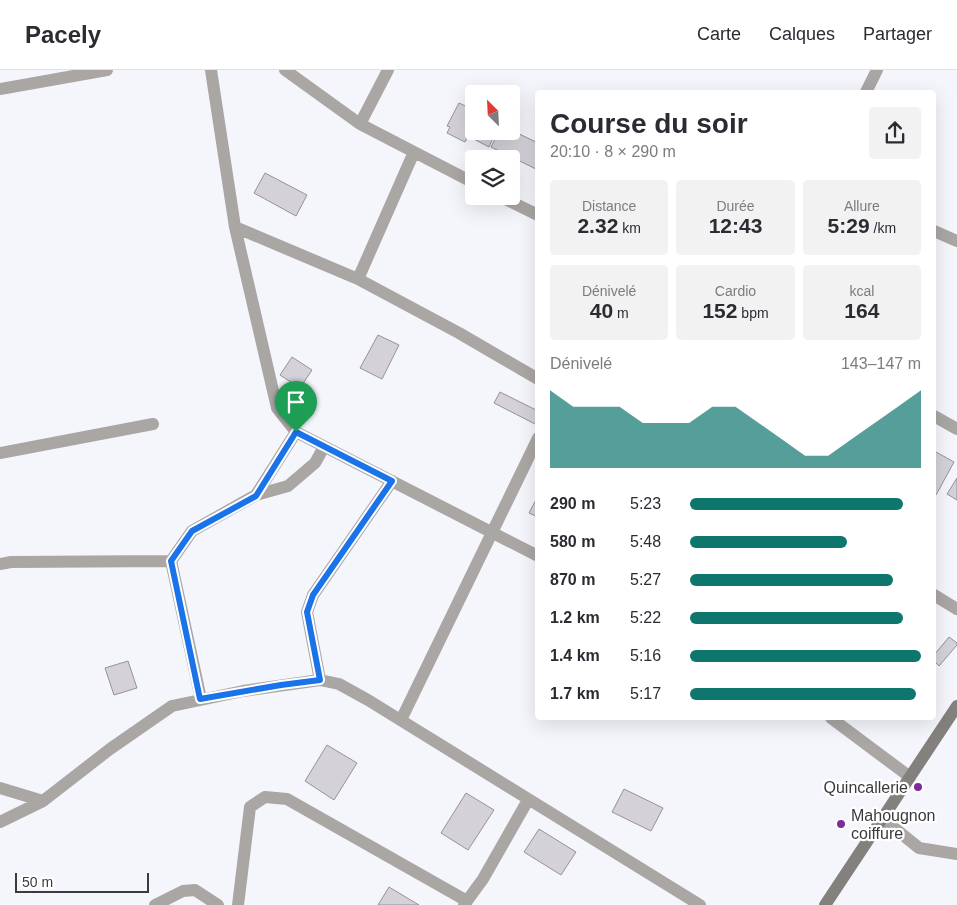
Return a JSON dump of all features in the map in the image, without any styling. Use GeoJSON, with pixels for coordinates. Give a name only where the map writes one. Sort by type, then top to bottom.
{"type":"FeatureCollection","features":[{"type":"Feature","properties":{"kind":"main road"},"geometry":{"type":"LineString","coordinates":[[825,905],[957,706]]}},
{"type":"Feature","properties":{"kind":"street"},"geometry":{"type":"LineString","coordinates":[[0,89],[106,70]]}},
{"type":"Feature","properties":{"kind":"street"},"geometry":{"type":"LineString","coordinates":[[211,70],[235,227],[277,408],[296,432],[535,554]]}},
{"type":"Feature","properties":{"kind":"street"},"geometry":{"type":"LineString","coordinates":[[285,70],[360,124],[465,178]]}},
{"type":"Feature","properties":{"kind":"street"},"geometry":{"type":"LineString","coordinates":[[360,124],[388,70]]}},
{"type":"Feature","properties":{"kind":"street"},"geometry":{"type":"LineString","coordinates":[[867,90],[877,70]]}},
{"type":"Feature","properties":{"kind":"street"},"geometry":{"type":"LineString","coordinates":[[358,278],[414,152]]}},
{"type":"Feature","properties":{"kind":"street"},"geometry":{"type":"LineString","coordinates":[[517,205],[535,214]]}},
{"type":"Feature","properties":{"kind":"street"},"geometry":{"type":"LineString","coordinates":[[235,227],[358,278],[535,377]]}},
{"type":"Feature","properties":{"kind":"street"},"geometry":{"type":"LineString","coordinates":[[936,232],[957,241]]}},
{"type":"Feature","properties":{"kind":"street"},"geometry":{"type":"LineString","coordinates":[[936,417],[957,429]]}},
{"type":"Feature","properties":{"kind":"street"},"geometry":{"type":"LineString","coordinates":[[0,453],[153,424]]}},
{"type":"Feature","properties":{"kind":"street"},"geometry":{"type":"LineString","coordinates":[[256,496],[296,432]]}},
{"type":"Feature","properties":{"kind":"street"},"geometry":{"type":"LineString","coordinates":[[401,720],[535,444]]}},
{"type":"Feature","properties":{"kind":"street"},"geometry":{"type":"LineString","coordinates":[[200,699],[171,561],[192,531],[256,496],[288,486],[315,463],[324,447]]}},
{"type":"Feature","properties":{"kind":"street"},"geometry":{"type":"LineString","coordinates":[[320,680],[307,612],[313,595],[392,481]]}},
{"type":"Feature","properties":{"kind":"street"},"geometry":{"type":"LineString","coordinates":[[0,564],[11,562],[171,561]]}},
{"type":"Feature","properties":{"kind":"street"},"geometry":{"type":"LineString","coordinates":[[936,596],[957,609]]}},
{"type":"Feature","properties":{"kind":"street"},"geometry":{"type":"LineString","coordinates":[[0,822],[43,801],[172,706],[200,699],[320,680],[339,684],[368,700],[700,905]]}},
{"type":"Feature","properties":{"kind":"street"},"geometry":{"type":"LineString","coordinates":[[834,720],[910,776]]}},
{"type":"Feature","properties":{"kind":"street"},"geometry":{"type":"LineString","coordinates":[[0,788],[43,801]]}},
{"type":"Feature","properties":{"kind":"street"},"geometry":{"type":"LineString","coordinates":[[238,905],[250,808],[266,797],[287,799],[466,903],[483,879],[528,800]]}},
{"type":"Feature","properties":{"kind":"street"},"geometry":{"type":"LineString","coordinates":[[882,818],[919,848],[957,854]]}},
{"type":"Feature","properties":{"kind":"street"},"geometry":{"type":"LineString","coordinates":[[155,905],[183,891],[195,890],[218,905]]}},
{"type":"Feature","properties":{"kind":"building"},"geometry":{"type":"Polygon","coordinates":[[[459,103],[465,106],[465,142],[447,133],[450,127],[447,126],[459,103]]]}},
{"type":"Feature","properties":{"kind":"building"},"geometry":{"type":"Polygon","coordinates":[[[520,134],[535,142],[535,169],[520,161],[520,150],[497,150],[491,147],[494,140],[520,140],[520,134]]]}},
{"type":"Feature","properties":{"kind":"building"},"geometry":{"type":"Polygon","coordinates":[[[476,140],[492,140],[489,147],[476,140]]]}},
{"type":"Feature","properties":{"kind":"building"},"geometry":{"type":"Polygon","coordinates":[[[265,173],[307,195],[296,216],[254,193],[265,173]]]}},
{"type":"Feature","properties":{"kind":"building"},"geometry":{"type":"Polygon","coordinates":[[[378,335],[399,345],[382,379],[360,368],[378,335]]]}},
{"type":"Feature","properties":{"kind":"building"},"geometry":{"type":"Polygon","coordinates":[[[292,357],[312,370],[300,388],[280,375],[292,357]]]}},
{"type":"Feature","properties":{"kind":"building"},"geometry":{"type":"Polygon","coordinates":[[[500,392],[535,410],[535,424],[494,403],[500,392]]]}},
{"type":"Feature","properties":{"kind":"building"},"geometry":{"type":"Polygon","coordinates":[[[936,452],[954,462],[936,495],[936,452]]]}},
{"type":"Feature","properties":{"kind":"building"},"geometry":{"type":"Polygon","coordinates":[[[957,478],[957,500],[947,494],[957,478]]]}},
{"type":"Feature","properties":{"kind":"building"},"geometry":{"type":"Polygon","coordinates":[[[535,502],[535,516],[529,513],[535,502]]]}},
{"type":"Feature","properties":{"kind":"building"},"geometry":{"type":"Polygon","coordinates":[[[949,637],[957,643],[939,666],[936,663],[936,653],[949,637]]]}},
{"type":"Feature","properties":{"kind":"building"},"geometry":{"type":"Polygon","coordinates":[[[128,661],[137,688],[114,695],[105,668],[128,661]]]}},
{"type":"Feature","properties":{"kind":"building"},"geometry":{"type":"Polygon","coordinates":[[[327,745],[357,763],[334,800],[305,781],[327,745]]]}},
{"type":"Feature","properties":{"kind":"building"},"geometry":{"type":"Polygon","coordinates":[[[624,789],[663,808],[651,831],[612,812],[624,789]]]}},
{"type":"Feature","properties":{"kind":"building"},"geometry":{"type":"Polygon","coordinates":[[[466,793],[494,810],[468,850],[441,833],[466,793]]]}},
{"type":"Feature","properties":{"kind":"building"},"geometry":{"type":"Polygon","coordinates":[[[539,829],[576,852],[561,875],[524,852],[539,829]]]}},
{"type":"Feature","properties":{"kind":"building"},"geometry":{"type":"Polygon","coordinates":[[[389,887],[419,905],[378,905],[389,887]]]}},
{"type":"Feature","properties":{"kind":"place","name":"Quincallerie"},"geometry":{"type":"Point","coordinates":[918,787]}},
{"type":"Feature","properties":{"kind":"place","name":"Mahougnon coiffure"},"geometry":{"type":"Point","coordinates":[841,824]}},
{"type":"Feature","properties":{"kind":"route"},"geometry":{"type":"LineString","coordinates":[[296,432],[392,481],[313,595],[307,612],[320,680],[200,699],[171,561],[192,531],[256,496],[296,432]]}}]}
